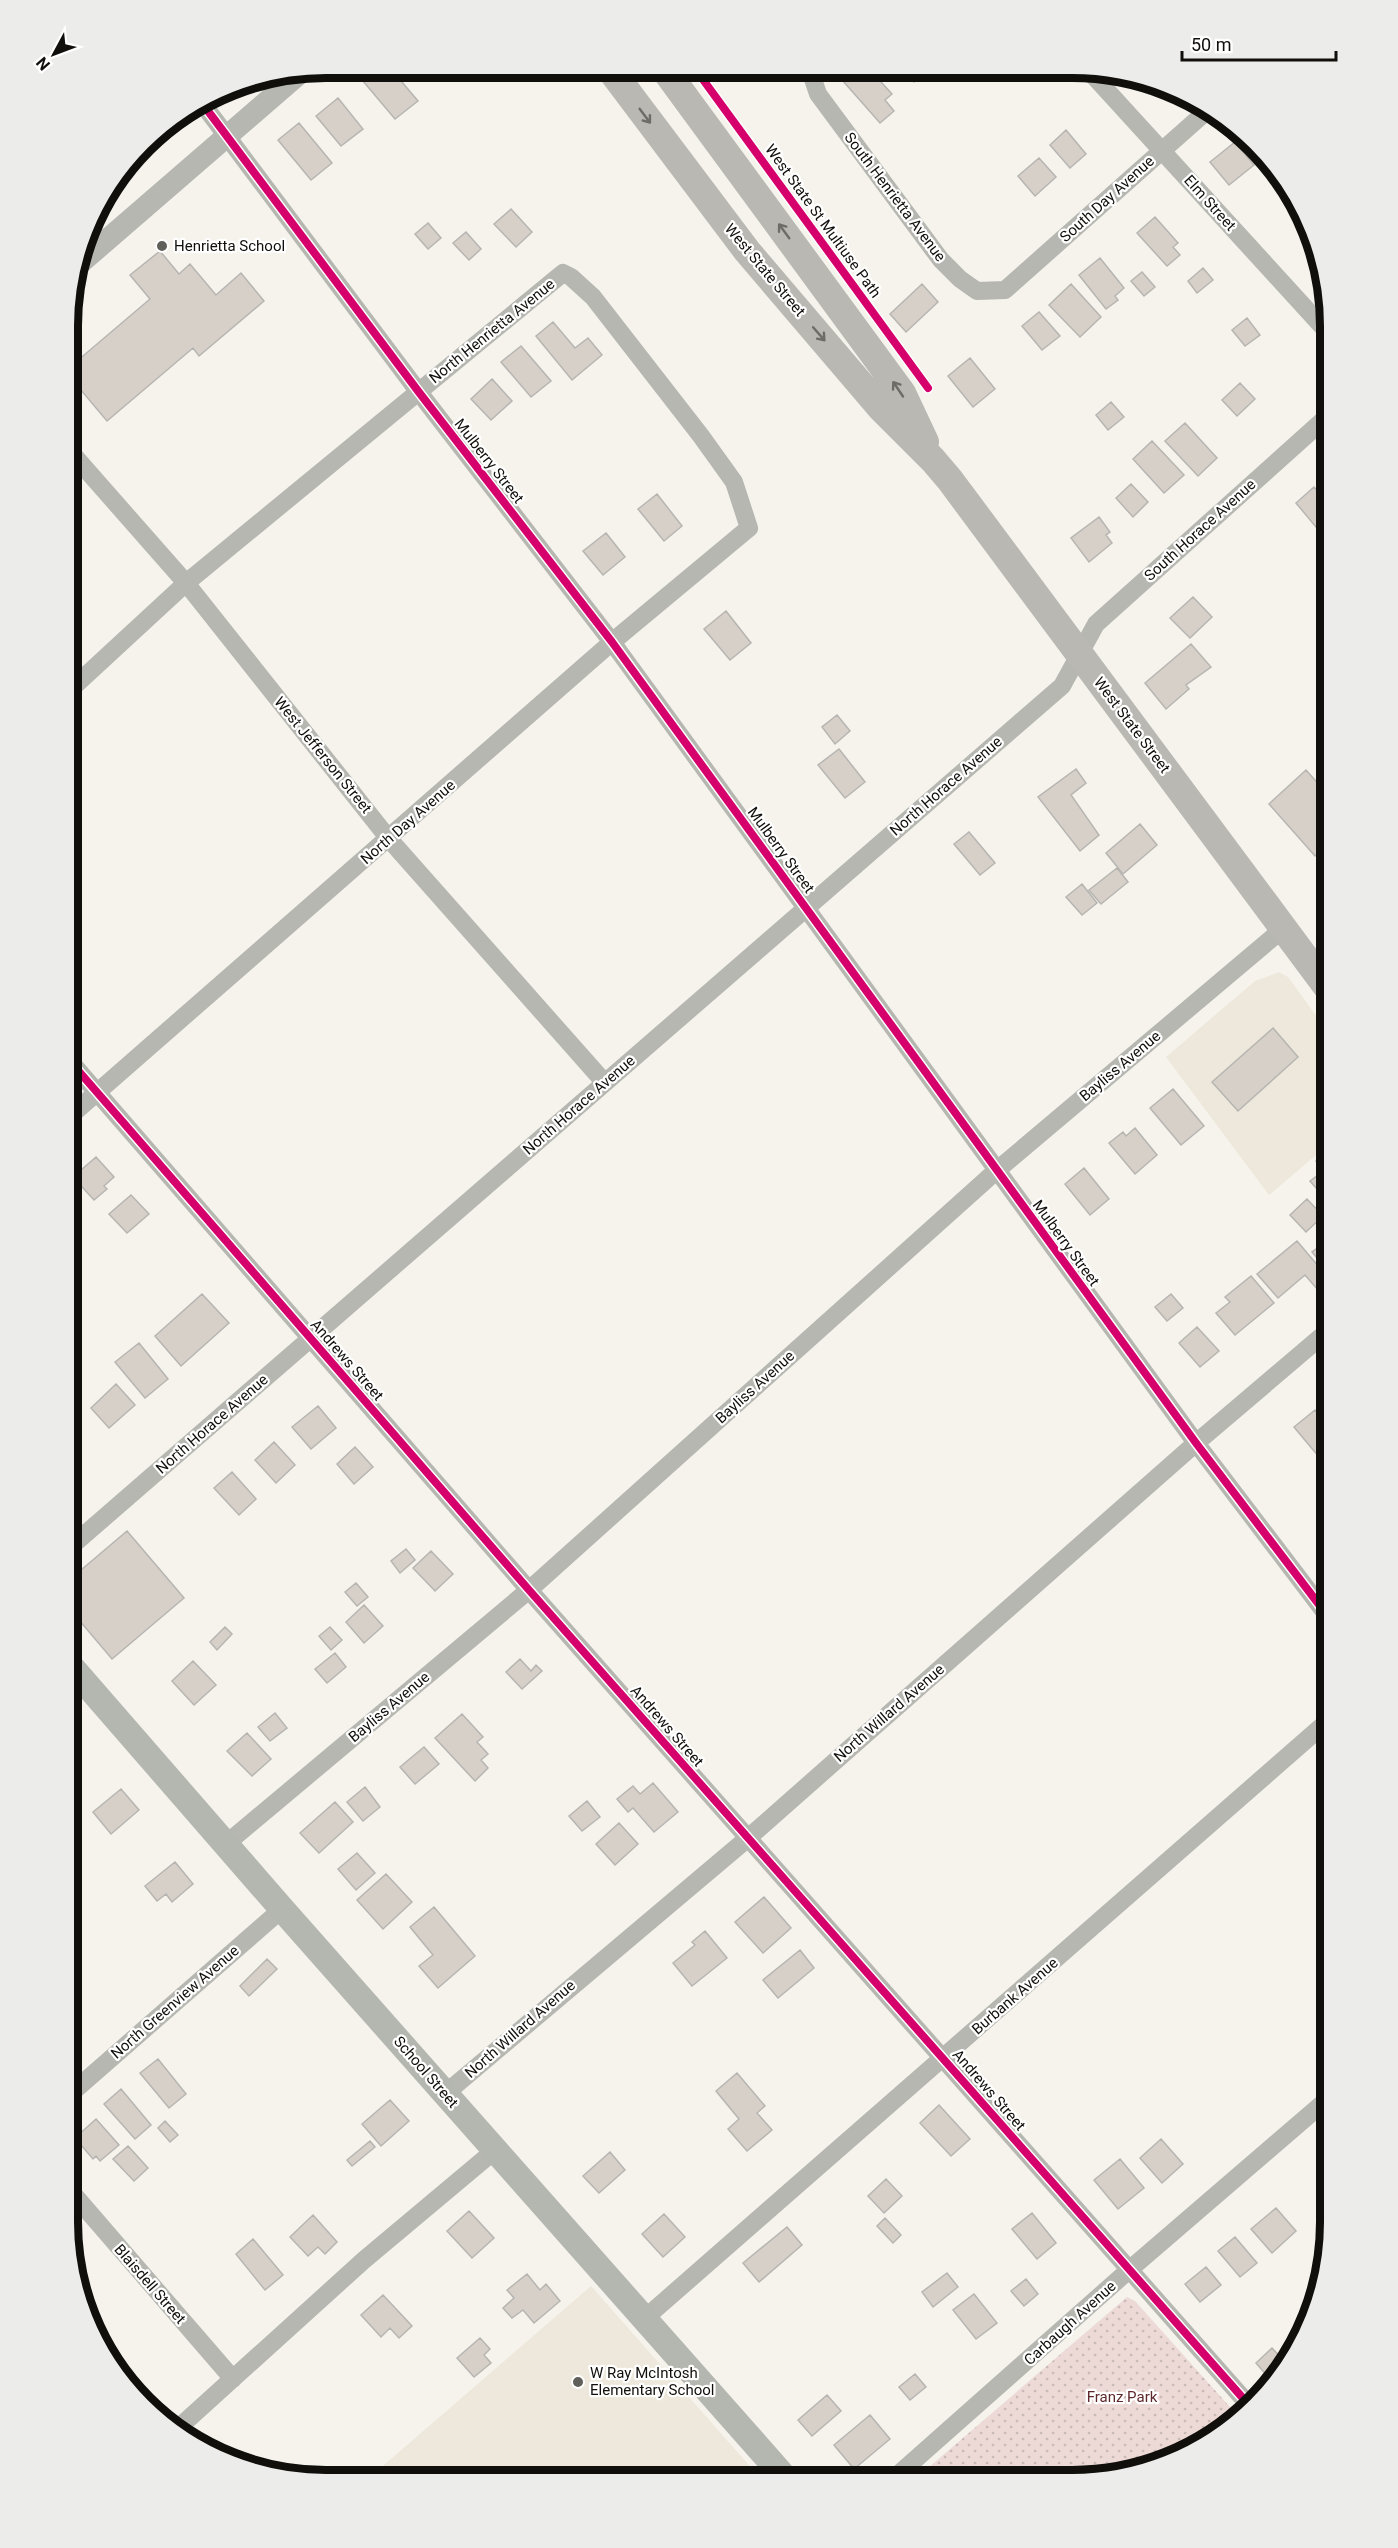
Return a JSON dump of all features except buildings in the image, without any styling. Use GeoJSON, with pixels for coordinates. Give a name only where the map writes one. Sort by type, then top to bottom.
{"type":"FeatureCollection","features":[{"type":"Feature","properties":{"kind":"main road","name":"West State Street"},"geometry":{"type":"LineString","coordinates":[[617,78],[747,250],[880,407],[933,460],[1320,977]]}},
{"type":"Feature","properties":{"kind":"main road","name":"West State Street"},"geometry":{"type":"LineString","coordinates":[[672,78],[902,393],[933,460]]}},
{"type":"Feature","properties":{"kind":"main road","name":"School Street"},"geometry":{"type":"LineString","coordinates":[[78,1675],[446,2093],[494,2151],[778,2470]]}},
{"type":"Feature","properties":{"kind":"street","name":"South Henrietta Avenue"},"geometry":{"type":"LineString","coordinates":[[813,78],[818,94],[945,264],[977,291],[1005,290]]}},
{"type":"Feature","properties":{"kind":"street"},"geometry":{"type":"LineString","coordinates":[[87,258],[291,80]]}},
{"type":"Feature","properties":{"kind":"street","name":"Elm Street"},"geometry":{"type":"LineString","coordinates":[[1097,80],[1320,324]]}},
{"type":"Feature","properties":{"kind":"street","name":"Mulberry Street"},"geometry":{"type":"LineString","coordinates":[[207,109],[418,392],[612,642],[996,1171],[1196,1443],[1320,1606]]}},
{"type":"Feature","properties":{"kind":"street","name":"South Day Avenue"},"geometry":{"type":"LineString","coordinates":[[1005,290],[1202,115]]}},
{"type":"Feature","properties":{"kind":"street","name":"North Henrietta Avenue"},"geometry":{"type":"LineString","coordinates":[[78,683],[186,583],[563,273],[593,297],[701,436],[734,482],[749,528]]}},
{"type":"Feature","properties":{"kind":"street","name":"South Horace Avenue"},"geometry":{"type":"LineString","coordinates":[[1079,653],[1096,624],[1320,423]]}},
{"type":"Feature","properties":{"kind":"street","name":"West Jefferson Street"},"geometry":{"type":"LineString","coordinates":[[78,460],[186,583],[389,838],[605,1083]]}},
{"type":"Feature","properties":{"kind":"street","name":"North Day Avenue"},"geometry":{"type":"LineString","coordinates":[[78,1109],[612,642],[749,528]]}},
{"type":"Feature","properties":{"kind":"street","name":"North Horace Avenue"},"geometry":{"type":"LineString","coordinates":[[78,1540],[1062,686],[1079,653]]}},
{"type":"Feature","properties":{"kind":"street","name":"Bayliss Avenue"},"geometry":{"type":"LineString","coordinates":[[226,1844],[529,1590],[996,1171],[1284,928]]}},
{"type":"Feature","properties":{"kind":"street","name":"Andrews Street"},"geometry":{"type":"LineString","coordinates":[[78,1070],[529,1590],[1244,2400]]}},
{"type":"Feature","properties":{"kind":"street","name":"North Willard Avenue"},"geometry":{"type":"LineString","coordinates":[[446,2093],[748,1838],[1196,1443],[1320,1338]]}},
{"type":"Feature","properties":{"kind":"street","name":"Burbank Avenue"},"geometry":{"type":"LineString","coordinates":[[644,2319],[1320,1728]]}},
{"type":"Feature","properties":{"kind":"street","name":"North Greenview Avenue"},"geometry":{"type":"LineString","coordinates":[[78,2087],[282,1909]]}},
{"type":"Feature","properties":{"kind":"street","name":"Carbaugh Avenue"},"geometry":{"type":"LineString","coordinates":[[903,2470],[1129,2270],[1320,2106]]}},
{"type":"Feature","properties":{"kind":"street"},"geometry":{"type":"LineString","coordinates":[[183,2424],[364,2260],[494,2151]]}},
{"type":"Feature","properties":{"kind":"street","name":"Blaisdell Street"},"geometry":{"type":"LineString","coordinates":[[78,2200],[233,2379]]}},
{"type":"Feature","properties":{"kind":"shaded area"},"geometry":{"type":"Polygon","coordinates":[[[1279,972],[1288,977],[1320,1021],[1320,1152],[1269,1195],[1166,1057],[1255,981],[1279,972]]]}},
{"type":"Feature","properties":{"kind":"shaded area","name":"W Ray McIntosh Elementary School"},"geometry":{"type":"Polygon","coordinates":[[[591,2286],[753,2470],[378,2470],[591,2286]]]}},
{"type":"Feature","properties":{"kind":"green space","name":"Franz Park"},"geometry":{"type":"Polygon","coordinates":[[[1127,2297],[1135,2301],[1233,2410],[1196,2437],[1136,2462],[1104,2468],[1072,2470],[926,2470],[1127,2297]]]}},
{"type":"Feature","properties":{"kind":"cycle path","name":"West State St Multiuse Path"},"geometry":{"type":"LineString","coordinates":[[702,78],[928,388]]}},
{"type":"Feature","properties":{"kind":"cycle path"},"geometry":{"type":"LineString","coordinates":[[206,109],[418,391],[612,642],[1196,1443],[1320,1606]]}},
{"type":"Feature","properties":{"kind":"cycle path"},"geometry":{"type":"LineString","coordinates":[[78,1070],[529,1590],[1244,2400]]}},
{"type":"Feature","properties":{"kind":"place","name":"Henrietta School"},"geometry":{"type":"Point","coordinates":[162,246]}},
{"type":"Feature","properties":{"kind":"place","name":"W Ray McIntosh Elementary School"},"geometry":{"type":"Point","coordinates":[578,2382]}}]}
